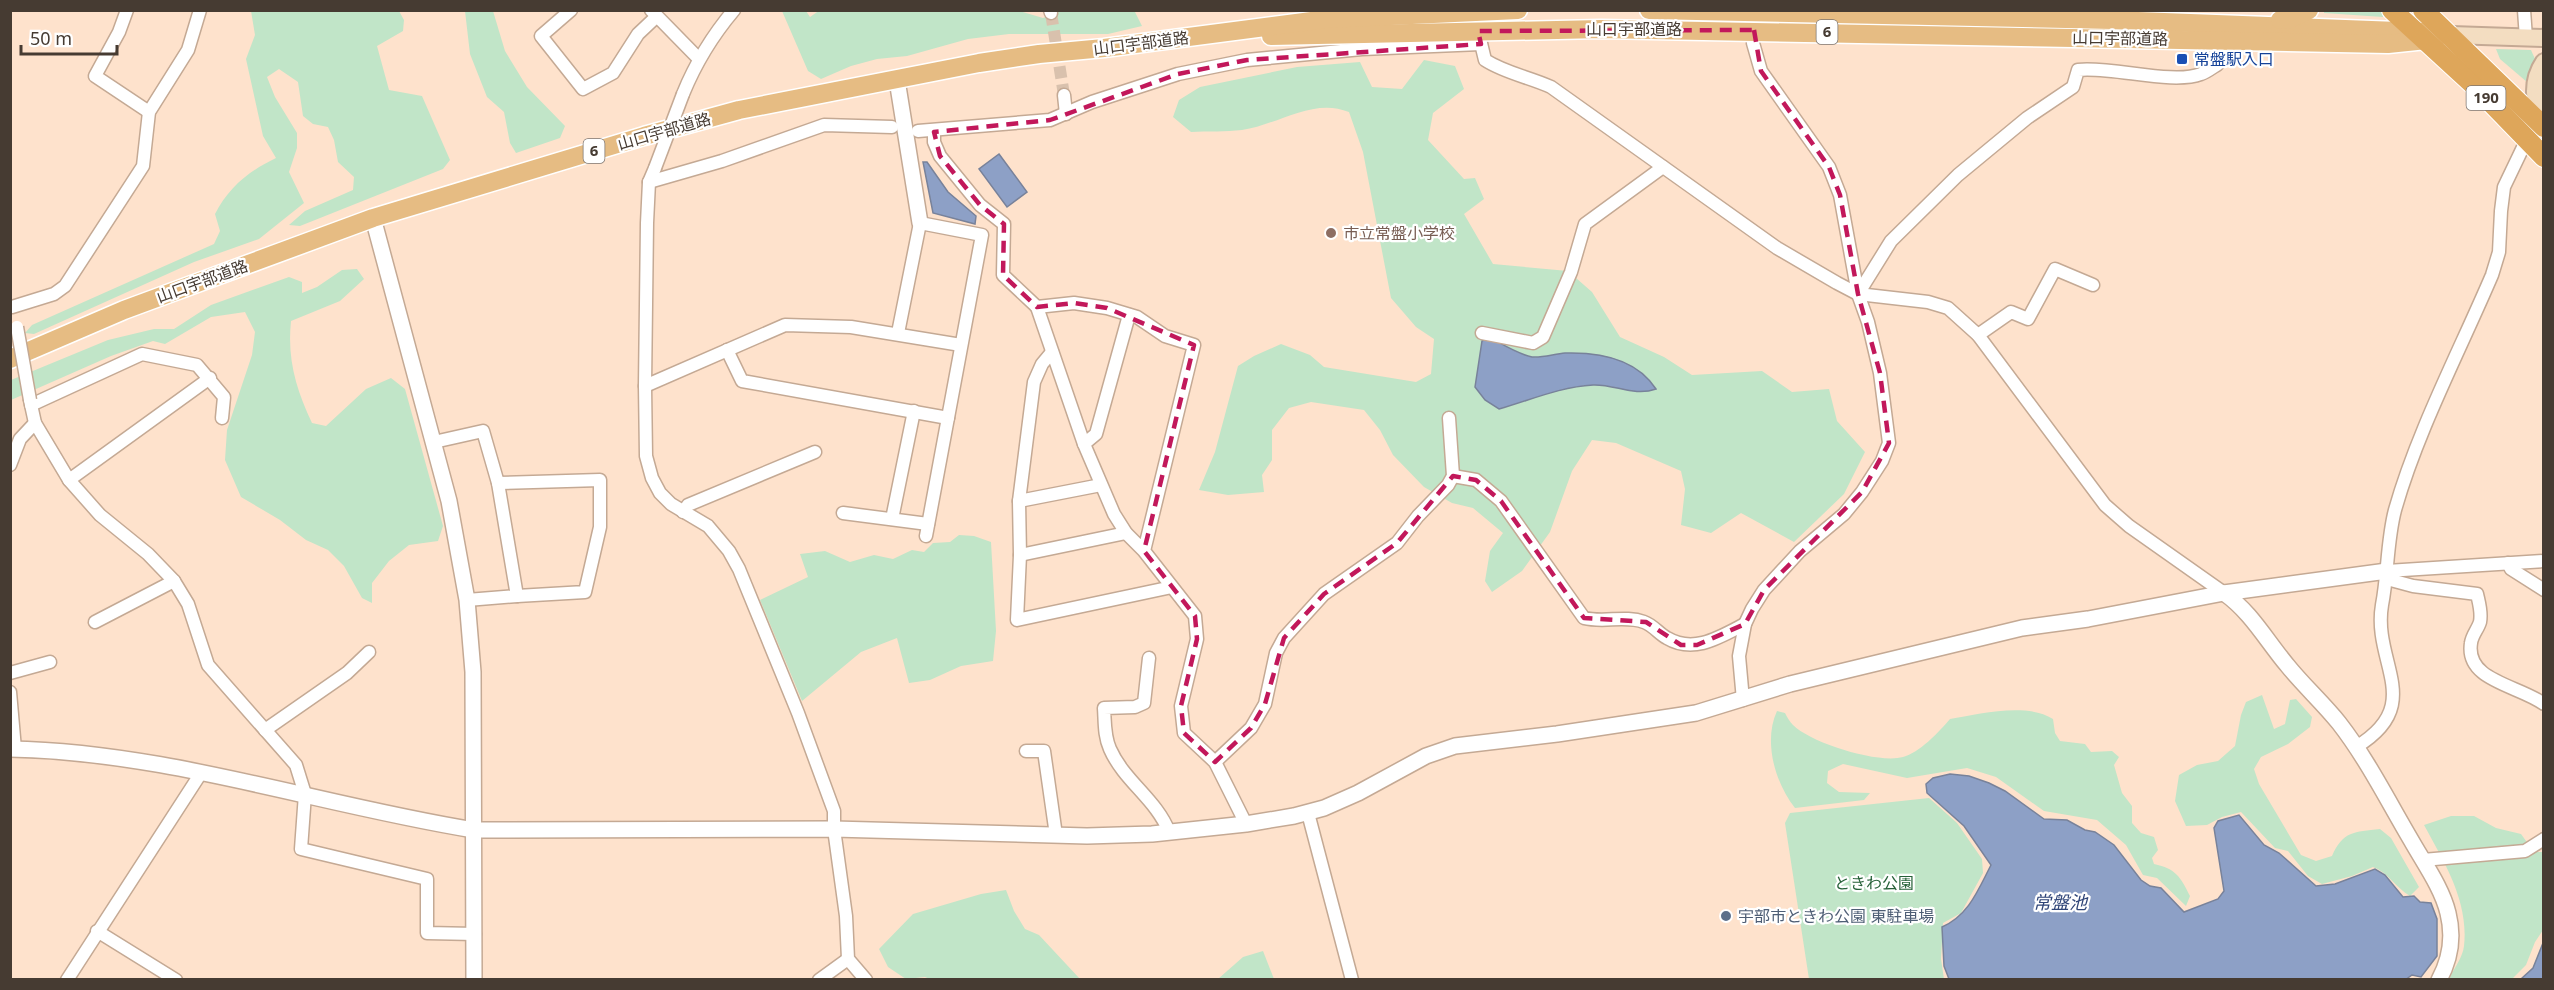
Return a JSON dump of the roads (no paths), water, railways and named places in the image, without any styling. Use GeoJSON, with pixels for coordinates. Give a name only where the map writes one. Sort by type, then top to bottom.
{"type":"FeatureCollection","features":[{"type":"Feature","properties":{"kind":"highway","name":"190"},"geometry":{"type":"LineString","coordinates":[[2392,10],[2544,157]]}},
{"type":"Feature","properties":{"kind":"highway","name":"190"},"geometry":{"type":"LineString","coordinates":[[2423,10],[2544,125]]}},
{"type":"Feature","properties":{"kind":"main road","name":"山口宇部道路"},"geometry":{"type":"LineString","coordinates":[[10,359],[124,310],[373,218],[729,113],[1040,54],[1203,36],[1327,19],[1518,10]]}},
{"type":"Feature","properties":{"kind":"main road","name":"山口宇部道路"},"geometry":{"type":"LineString","coordinates":[[1649,10],[1713,11],[1756,18],[2222,40],[2388,44],[2420,36]]}},
{"type":"Feature","properties":{"kind":"main road"},"geometry":{"type":"LineString","coordinates":[[2243,24],[2290,19],[2309,10]]}},
{"type":"Feature","properties":{"kind":"main road","name":"山口宇部道路"},"geometry":{"type":"LineString","coordinates":[[1203,36],[1480,38],[1756,18],[2112,15],[2420,36],[2451,35]]}},
{"type":"Feature","properties":{"kind":"main road"},"geometry":{"type":"LineString","coordinates":[[2451,35],[2544,38]]}},
{"type":"Feature","properties":{"kind":"main road"},"geometry":{"type":"LineString","coordinates":[[2544,62],[2536,77],[2535,92],[2535,104],[2544,125]]}},
{"type":"Feature","properties":{"kind":"street"},"geometry":{"type":"LineString","coordinates":[[127,10],[119,32],[95,76],[148,112]]}},
{"type":"Feature","properties":{"kind":"street"},"geometry":{"type":"LineString","coordinates":[[200,10],[188,50],[148,112],[143,166],[65,286],[54,294],[11,306],[35,423],[69,480],[100,515],[148,554],[174,581],[188,604],[208,664],[296,765],[305,794],[301,849],[427,879],[427,933],[475,934]]}},
{"type":"Feature","properties":{"kind":"street"},"geometry":{"type":"LineString","coordinates":[[571,10],[541,36],[583,89],[613,73],[653,14],[699,59]]}},
{"type":"Feature","properties":{"kind":"street"},"geometry":{"type":"LineString","coordinates":[[734,10],[713,34],[699,59],[649,182],[645,441],[652,478],[660,493],[682,512],[708,526],[729,551],[739,569],[798,713],[834,811],[834,829],[846,916],[848,959],[866,980]]}},
{"type":"Feature","properties":{"kind":"street"},"geometry":{"type":"LineString","coordinates":[[2524,10],[2526,38]]}},
{"type":"Feature","properties":{"kind":"street"},"geometry":{"type":"LineString","coordinates":[[1477,11],[1485,60],[1500,70],[1532,78],[1551,87],[1777,248],[1858,294],[1928,302],[1948,308],[1978,335],[2105,505],[2129,526],[2237,602],[2288,666],[2339,723],[2356,747],[2443,898],[2450,923],[2450,952],[2439,980]]}},
{"type":"Feature","properties":{"kind":"street"},"geometry":{"type":"LineString","coordinates":[[1743,700],[1739,656],[1745,624],[1764,590],[1800,551],[1844,514],[1862,492],[1882,461],[1889,443],[1880,373],[1868,322],[1858,294],[1840,195],[1832,174],[1761,72],[1753,43],[1756,18]]}},
{"type":"Feature","properties":{"kind":"street"},"geometry":{"type":"LineString","coordinates":[[918,131],[934,132],[1050,120],[1092,102],[1178,74],[1247,60],[1480,38]]}},
{"type":"Feature","properties":{"kind":"street"},"geometry":{"type":"LineString","coordinates":[[1858,294],[1891,241],[1958,176],[2027,118],[2073,87],[2078,70],[2091,68],[2166,76],[2201,74],[2218,64],[2222,40]]}},
{"type":"Feature","properties":{"kind":"street"},"geometry":{"type":"LineString","coordinates":[[897,80],[920,223],[898,333]]}},
{"type":"Feature","properties":{"kind":"street"},"geometry":{"type":"LineString","coordinates":[[1064,95],[1066,114]]}},
{"type":"Feature","properties":{"kind":"street"},"geometry":{"type":"LineString","coordinates":[[649,182],[722,161],[824,125],[892,127]]}},
{"type":"Feature","properties":{"kind":"street"},"geometry":{"type":"LineString","coordinates":[[934,132],[934,142],[939,156],[980,205],[1004,224],[1003,275],[1037,307],[1084,444],[1101,485],[1126,533],[1144,551],[1195,616],[1197,639],[1181,706],[1184,733],[1215,762],[1246,824]]}},
{"type":"Feature","properties":{"kind":"street"},"geometry":{"type":"LineString","coordinates":[[2356,747],[2379,729],[2392,708],[2394,695],[2380,625],[2394,513],[2405,477],[2492,275],[2499,252],[2500,211],[2504,187],[2527,139]]}},
{"type":"Feature","properties":{"kind":"street"},"geometry":{"type":"LineString","coordinates":[[1482,333],[1533,343],[1543,337],[1571,272],[1585,224],[1663,167]]}},
{"type":"Feature","properties":{"kind":"street"},"geometry":{"type":"LineString","coordinates":[[373,218],[449,501],[467,600],[473,672],[474,980]]}},
{"type":"Feature","properties":{"kind":"street"},"geometry":{"type":"LineString","coordinates":[[843,513],[892,519],[927,530],[982,235],[920,223]]}},
{"type":"Feature","properties":{"kind":"street"},"geometry":{"type":"LineString","coordinates":[[1978,335],[2011,312],[2028,319],[2055,269],[2093,285]]}},
{"type":"Feature","properties":{"kind":"street"},"geometry":{"type":"LineString","coordinates":[[1037,307],[1074,303],[1107,308],[1137,317],[1165,336],[1194,345],[1144,551]]}},
{"type":"Feature","properties":{"kind":"street"},"geometry":{"type":"LineString","coordinates":[[1084,444],[1096,434],[1129,315]]}},
{"type":"Feature","properties":{"kind":"street"},"geometry":{"type":"LineString","coordinates":[[645,386],[785,325],[851,327],[961,345]]}},
{"type":"Feature","properties":{"kind":"street"},"geometry":{"type":"LineString","coordinates":[[727,350],[742,381],[948,418]]}},
{"type":"Feature","properties":{"kind":"street"},"geometry":{"type":"LineString","coordinates":[[1052,352],[1042,364],[1034,382],[1019,501],[1020,555],[1017,620],[1172,587]]}},
{"type":"Feature","properties":{"kind":"street"},"geometry":{"type":"LineString","coordinates":[[31,402],[142,354],[197,365],[224,397],[222,418]]}},
{"type":"Feature","properties":{"kind":"street"},"geometry":{"type":"LineString","coordinates":[[69,480],[210,378]]}},
{"type":"Feature","properties":{"kind":"street"},"geometry":{"type":"LineString","coordinates":[[892,519],[914,411]]}},
{"type":"Feature","properties":{"kind":"street"},"geometry":{"type":"LineString","coordinates":[[1215,762],[1251,728],[1260,712],[1269,687],[1276,653],[1284,638],[1324,594],[1397,543],[1418,516],[1448,485],[1453,477],[1449,418]]}},
{"type":"Feature","properties":{"kind":"street"},"geometry":{"type":"LineString","coordinates":[[10,465],[20,439],[35,423]]}},
{"type":"Feature","properties":{"kind":"street"},"geometry":{"type":"LineString","coordinates":[[434,442],[483,431],[498,483],[517,596]]}},
{"type":"Feature","properties":{"kind":"street"},"geometry":{"type":"LineString","coordinates":[[682,512],[688,505],[815,452]]}},
{"type":"Feature","properties":{"kind":"street"},"geometry":{"type":"LineString","coordinates":[[1453,477],[1476,480],[1501,501],[1584,618],[1629,619],[1646,622],[1666,638],[1681,645],[1697,645],[1716,639],[1745,624]]}},
{"type":"Feature","properties":{"kind":"street"},"geometry":{"type":"LineString","coordinates":[[467,600],[585,592],[600,527],[600,480],[498,483]]}},
{"type":"Feature","properties":{"kind":"street"},"geometry":{"type":"LineString","coordinates":[[1019,501],[1101,485]]}},
{"type":"Feature","properties":{"kind":"street"},"geometry":{"type":"LineString","coordinates":[[1020,555],[1126,533]]}},
{"type":"Feature","properties":{"kind":"street"},"geometry":{"type":"LineString","coordinates":[[10,692],[13,749],[105,756],[201,773],[420,821],[474,830],[834,829],[1056,836],[1169,832],[1246,824],[1308,813],[1341,801],[1426,756],[1455,746],[1696,713],[1790,684],[2022,628],[2088,619],[2224,593],[2544,561]]}},
{"type":"Feature","properties":{"kind":"street"},"geometry":{"type":"LineString","coordinates":[[2508,563],[2511,569],[2540,590],[2544,590]]}},
{"type":"Feature","properties":{"kind":"street"},"geometry":{"type":"LineString","coordinates":[[2387,575],[2413,585],[2477,594],[2481,610],[2480,621],[2471,641],[2470,657],[2477,670],[2531,694],[2544,704]]}},
{"type":"Feature","properties":{"kind":"street"},"geometry":{"type":"LineString","coordinates":[[95,622],[174,581]]}},
{"type":"Feature","properties":{"kind":"street"},"geometry":{"type":"LineString","coordinates":[[265,730],[347,674],[369,652]]}},
{"type":"Feature","properties":{"kind":"street"},"geometry":{"type":"LineString","coordinates":[[1149,658],[1144,703],[1135,707],[1104,708],[1105,734],[1110,750],[1158,811],[1169,832]]}},
{"type":"Feature","properties":{"kind":"street"},"geometry":{"type":"LineString","coordinates":[[10,673],[50,662]]}},
{"type":"Feature","properties":{"kind":"street"},"geometry":{"type":"LineString","coordinates":[[1026,751],[1044,751],[1056,836]]}},
{"type":"Feature","properties":{"kind":"street"},"geometry":{"type":"LineString","coordinates":[[67,980],[201,773]]}},
{"type":"Feature","properties":{"kind":"street"},"geometry":{"type":"LineString","coordinates":[[1308,813],[1352,980]]}},
{"type":"Feature","properties":{"kind":"street"},"geometry":{"type":"LineString","coordinates":[[2423,860],[2525,851],[2544,839]]}},
{"type":"Feature","properties":{"kind":"street"},"geometry":{"type":"LineString","coordinates":[[97,932],[176,980]]}},
{"type":"Feature","properties":{"kind":"street"},"geometry":{"type":"LineString","coordinates":[[819,980],[848,959]]}},
{"type":"Feature","properties":{"kind":"water"},"geometry":{"type":"Polygon","coordinates":[[[999,154],[1027,192],[1007,207],[979,169],[999,154]]]}},
{"type":"Feature","properties":{"kind":"water"},"geometry":{"type":"Polygon","coordinates":[[[923,162],[927,162],[948,192],[976,216],[975,224],[933,213],[923,162]]]}},
{"type":"Feature","properties":{"kind":"water"},"geometry":{"type":"Polygon","coordinates":[[[1489,337],[1526,356],[1540,357],[1578,353],[1616,359],[1638,370],[1656,389],[1640,392],[1601,385],[1581,386],[1499,409],[1485,400],[1475,387],[1482,341],[1489,337]]]}},
{"type":"Feature","properties":{"kind":"water","name":"常盤池"},"geometry":{"type":"Polygon","coordinates":[[[1950,774],[1969,776],[1989,783],[2005,791],[2044,819],[2067,820],[2085,830],[2095,832],[2114,845],[2141,880],[2150,886],[2161,888],[2184,912],[2218,899],[2224,891],[2214,828],[2218,821],[2239,815],[2264,845],[2279,853],[2316,886],[2335,884],[2375,869],[2385,875],[2403,897],[2414,896],[2420,902],[2431,903],[2437,919],[2437,956],[2421,977],[2412,975],[2405,980],[1949,979],[1944,966],[1942,927],[1966,909],[1991,865],[1964,826],[1927,793],[1926,784],[1933,778],[1950,774]]]}},
{"type":"Feature","properties":{"kind":"water"},"geometry":{"type":"Polygon","coordinates":[[[2543,943],[2543,979],[2521,979],[2533,968],[2543,943]]]}},
{"type":"Feature","properties":{"kind":"tunnel"},"geometry":{"type":"LineString","coordinates":[[1051,13],[1064,95]]}},
{"type":"Feature","properties":{"kind":"place","name":"常盤駅入口"},"geometry":{"type":"Point","coordinates":[2182,59]}},
{"type":"Feature","properties":{"kind":"place","name":"市立常盤小学校"},"geometry":{"type":"Point","coordinates":[1331,233]}},
{"type":"Feature","properties":{"kind":"place","name":"宇部市ときわ公園 東駐車場"},"geometry":{"type":"Point","coordinates":[1726,916]}},
{"type":"Feature","properties":{"kind":"park label","name":"ときわ公園"},"geometry":{"type":"Point","coordinates":[1874,883]}}]}
